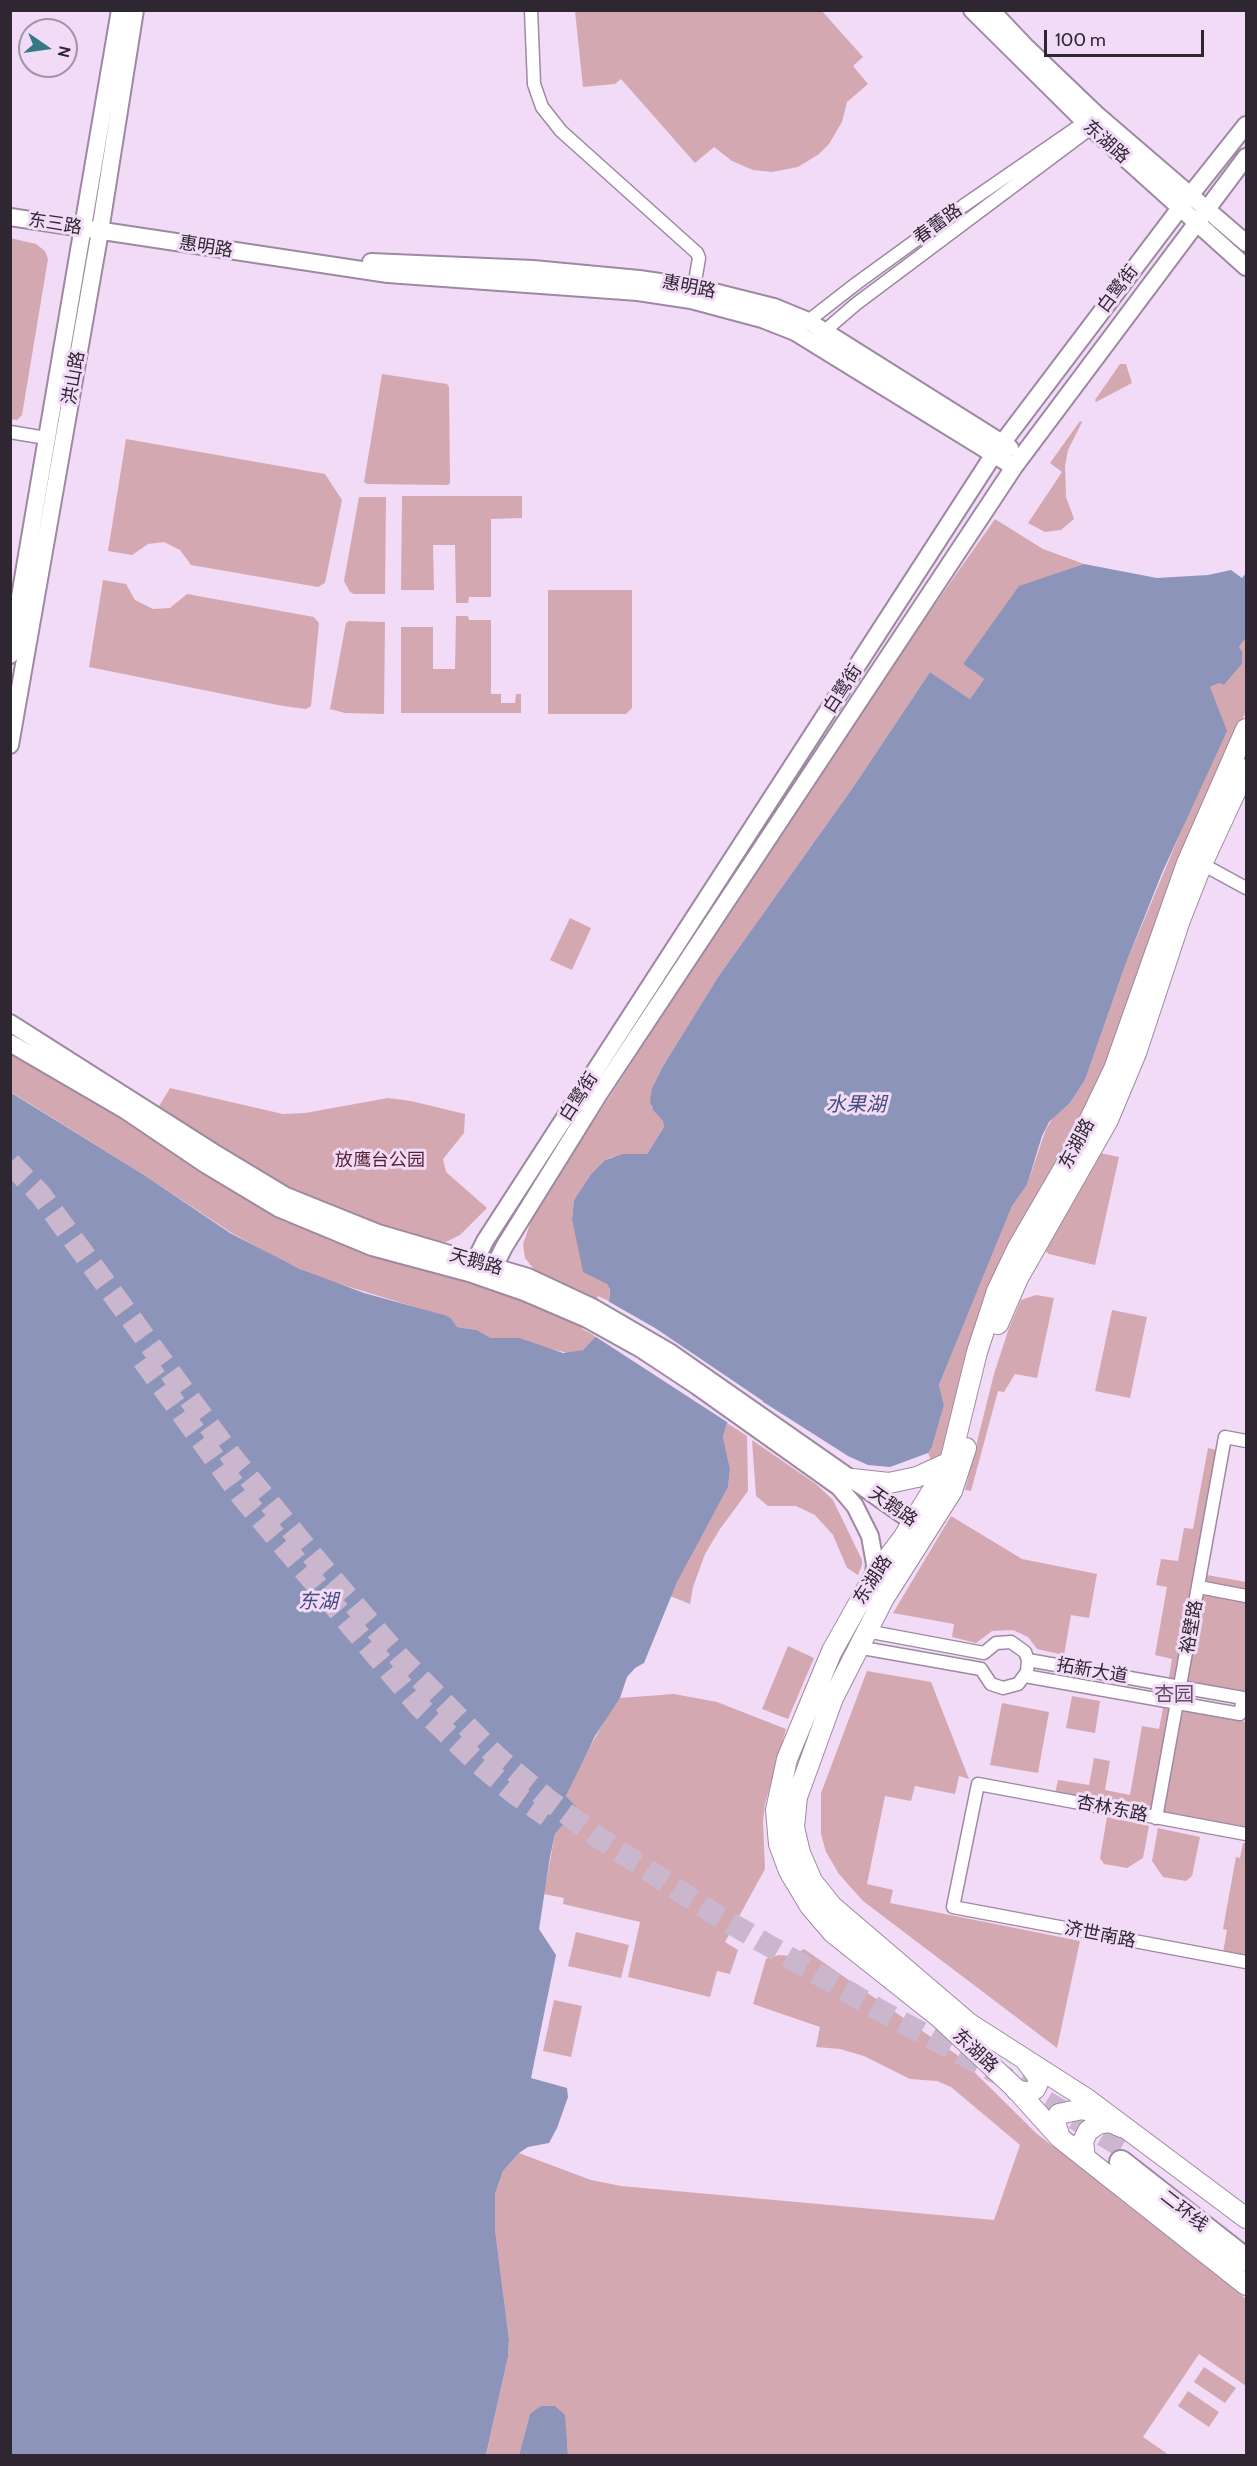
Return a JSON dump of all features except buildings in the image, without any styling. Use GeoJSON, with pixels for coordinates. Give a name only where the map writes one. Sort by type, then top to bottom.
{"type":"FeatureCollection","features":[{"type":"Feature","properties":{"kind":"highway","name":"二环线"},"geometry":{"type":"LineString","coordinates":[[1128,2149],[1246,2242]]}},
{"type":"Feature","properties":{"kind":"highway","name":"二环线"},"geometry":{"type":"LineString","coordinates":[[1128,2149],[1246,2260]]}},
{"type":"Feature","properties":{"kind":"main road","name":"洪山路"},"geometry":{"type":"LineString","coordinates":[[10,745],[91,229],[120,10]]}},
{"type":"Feature","properties":{"kind":"main road","name":"洪山路"},"geometry":{"type":"LineString","coordinates":[[10,655],[46,438],[135,10]]}},
{"type":"Feature","properties":{"kind":"main road","name":"东湖路"},"geometry":{"type":"LineString","coordinates":[[972,10],[1088,125],[1201,215],[1246,243]]}},
{"type":"Feature","properties":{"kind":"main road","name":"东湖路"},"geometry":{"type":"LineString","coordinates":[[991,10],[1185,202]]}},
{"type":"Feature","properties":{"kind":"main road","name":"白鹭街"},"geometry":{"type":"LineString","coordinates":[[471,1267],[998,448],[1246,125]]}},
{"type":"Feature","properties":{"kind":"main road","name":"白鹭街"},"geometry":{"type":"LineString","coordinates":[[491,1272],[504,1247],[599,1094],[1018,461],[1246,157]]}},
{"type":"Feature","properties":{"kind":"main road","name":"东湖路"},"geometry":{"type":"LineString","coordinates":[[1201,215],[1246,267]]}},
{"type":"Feature","properties":{"kind":"main road","name":"东三路"},"geometry":{"type":"LineString","coordinates":[[10,217],[91,229]]}},
{"type":"Feature","properties":{"kind":"main road","name":"惠明路"},"geometry":{"type":"LineString","coordinates":[[91,229],[388,274],[693,294],[766,305],[808,321],[818,336]]}},
{"type":"Feature","properties":{"kind":"main road","name":"惠明路"},"geometry":{"type":"LineString","coordinates":[[693,294],[795,332],[818,336],[1018,461]]}},
{"type":"Feature","properties":{"kind":"main road","name":"东湖路"},"geometry":{"type":"LineString","coordinates":[[1246,729],[1187,863],[1114,1069],[1079,1142],[1017,1250],[997,1291],[977,1352],[950,1462],[833,1698],[800,1783],[796,1797],[794,1827],[800,1853],[812,1881],[841,1915],[970,2024],[1111,2116],[1128,2149],[1246,2218]]}},
{"type":"Feature","properties":{"kind":"main road","name":"东湖路"},"geometry":{"type":"LineString","coordinates":[[1246,769],[1202,864],[1180,920],[1136,1053],[1108,1120],[1018,1278],[998,1325],[958,1476],[920,1526],[873,1576],[832,1652],[787,1760],[776,1809],[779,1844],[798,1888],[819,1919],[833,1933],[940,2018],[1016,2090],[1049,2115],[1060,2138],[1246,2285]]}},
{"type":"Feature","properties":{"kind":"main road","name":"天鹅路"},"geometry":{"type":"LineString","coordinates":[[10,1023],[286,1196],[471,1267]]}},
{"type":"Feature","properties":{"kind":"main road","name":"天鹅路"},"geometry":{"type":"LineString","coordinates":[[10,1043],[125,1110],[208,1166],[278,1208],[372,1247],[548,1285],[590,1313],[655,1343],[752,1417],[849,1497],[870,1536],[875,1563],[873,1576]]}},
{"type":"Feature","properties":{"kind":"main road","name":"天鹅路"},"geometry":{"type":"LineString","coordinates":[[752,1417],[852,1479],[920,1526]]}},
{"type":"Feature","properties":{"kind":"main road"},"geometry":{"type":"LineString","coordinates":[[852,1479],[889,1483],[916,1477],[950,1462]]}},
{"type":"Feature","properties":{"kind":"main road"},"geometry":{"type":"LineString","coordinates":[[1016,2090],[1029,2093],[1038,2083],[1038,2077],[1022,2056]]}},
{"type":"Feature","properties":{"kind":"main road"},"geometry":{"type":"LineString","coordinates":[[1046,2073],[1054,2087],[1058,2102],[1049,2115]]}},
{"type":"Feature","properties":{"kind":"main road"},"geometry":{"type":"LineString","coordinates":[[1049,2115],[1082,2109],[1111,2116]]}},
{"type":"Feature","properties":{"kind":"main road"},"geometry":{"type":"LineString","coordinates":[[1085,2158],[1083,2141],[1088,2131],[1098,2124],[1110,2122],[1128,2149]]}},
{"type":"Feature","properties":{"kind":"street"},"geometry":{"type":"LineString","coordinates":[[531,10],[534,84],[542,106],[561,131],[697,254],[699,258],[693,294]]}},
{"type":"Feature","properties":{"kind":"street","name":"春蕾路"},"geometry":{"type":"LineString","coordinates":[[795,332],[963,206],[1088,125]]}},
{"type":"Feature","properties":{"kind":"street","name":"春蕾路"},"geometry":{"type":"LineString","coordinates":[[818,336],[856,304],[1088,125]]}},
{"type":"Feature","properties":{"kind":"street"},"geometry":{"type":"LineString","coordinates":[[10,432],[46,438]]}},
{"type":"Feature","properties":{"kind":"street"},"geometry":{"type":"LineString","coordinates":[[1202,864],[1246,888]]}},
{"type":"Feature","properties":{"kind":"street","name":"裕壁路"},"geometry":{"type":"LineString","coordinates":[[1156,1818],[1225,1437],[1246,1442]]}},
{"type":"Feature","properties":{"kind":"street"},"geometry":{"type":"LineString","coordinates":[[1199,1587],[1246,1596]]}},
{"type":"Feature","properties":{"kind":"street"},"geometry":{"type":"LineString","coordinates":[[862,1639],[984,1653],[996,1643],[1011,1642],[1023,1649],[1028,1660],[1025,1676],[1015,1686],[1003,1688],[991,1684],[981,1669],[862,1639]]}},
{"type":"Feature","properties":{"kind":"street","name":"拓新大道"},"geometry":{"type":"LineString","coordinates":[[1025,1676],[1240,1714],[1243,1698],[1028,1660]]}},
{"type":"Feature","properties":{"kind":"street","name":"杏林东路"},"geometry":{"type":"LineString","coordinates":[[953,1907],[978,1784],[1246,1834]]}},
{"type":"Feature","properties":{"kind":"street","name":"济世南路"},"geometry":{"type":"LineString","coordinates":[[953,1907],[1246,1962]]}},
{"type":"Feature","properties":{"kind":"green space"},"geometry":{"type":"Polygon","coordinates":[[[575,11],[822,11],[863,57],[853,66],[868,84],[847,102],[842,122],[829,144],[819,154],[798,167],[772,172],[753,170],[732,161],[714,147],[695,163],[621,79],[615,84],[583,87],[575,11]]]}},
{"type":"Feature","properties":{"kind":"green space"},"geometry":{"type":"Polygon","coordinates":[[[10,238],[36,244],[45,251],[48,259],[22,415],[17,420],[10,419],[10,238]]]}},
{"type":"Feature","properties":{"kind":"green space"},"geometry":{"type":"Polygon","coordinates":[[[1120,364],[1126,364],[1132,383],[1096,402],[1095,400],[1120,364]]]}},
{"type":"Feature","properties":{"kind":"green space"},"geometry":{"type":"Polygon","coordinates":[[[382,374],[447,384],[449,387],[450,483],[448,485],[367,484],[364,482],[382,374]]]}},
{"type":"Feature","properties":{"kind":"green space"},"geometry":{"type":"Polygon","coordinates":[[[1080,421],[1082,422],[1068,450],[1065,466],[1066,497],[1074,519],[1061,530],[1045,532],[1028,523],[1062,472],[1050,463],[1080,421]]]}},
{"type":"Feature","properties":{"kind":"green space"},"geometry":{"type":"Polygon","coordinates":[[[126,439],[325,474],[342,500],[325,583],[318,587],[191,565],[180,550],[164,542],[148,544],[132,555],[108,551],[126,439]]]}},
{"type":"Feature","properties":{"kind":"green space"},"geometry":{"type":"Polygon","coordinates":[[[402,496],[522,496],[522,518],[491,519],[491,597],[469,597],[468,603],[456,603],[455,545],[433,545],[434,590],[401,590],[402,496]]]}},
{"type":"Feature","properties":{"kind":"green space"},"geometry":{"type":"Polygon","coordinates":[[[359,497],[386,497],[385,594],[354,594],[350,592],[344,581],[359,497]]]}},
{"type":"Feature","properties":{"kind":"green space"},"geometry":{"type":"Polygon","coordinates":[[[995,519],[1043,549],[1084,564],[1019,587],[963,664],[984,679],[970,699],[930,672],[854,786],[718,977],[663,1066],[652,1088],[651,1107],[663,1121],[664,1127],[647,1154],[612,1157],[605,1160],[591,1174],[574,1200],[572,1219],[610,1286],[609,1301],[598,1296],[595,1302],[536,1272],[525,1258],[523,1244],[534,1213],[912,637],[995,519]]]}},
{"type":"Feature","properties":{"kind":"green space"},"geometry":{"type":"Polygon","coordinates":[[[103,580],[126,584],[135,600],[153,609],[170,608],[187,594],[314,617],[319,623],[311,706],[306,709],[283,706],[89,667],[103,580]]]}},
{"type":"Feature","properties":{"kind":"green space"},"geometry":{"type":"Polygon","coordinates":[[[548,590],[632,590],[632,708],[626,714],[548,714],[548,590]]]}},
{"type":"Feature","properties":{"kind":"green space"},"geometry":{"type":"Polygon","coordinates":[[[456,616],[468,616],[469,620],[491,620],[491,694],[501,694],[501,703],[515,703],[516,694],[521,694],[521,713],[401,713],[401,627],[433,627],[433,669],[455,669],[456,616]]]}},
{"type":"Feature","properties":{"kind":"green space"},"geometry":{"type":"Polygon","coordinates":[[[349,621],[385,622],[384,714],[345,713],[330,709],[346,623],[349,621]]]}},
{"type":"Feature","properties":{"kind":"green space"},"geometry":{"type":"Polygon","coordinates":[[[1246,638],[1246,711],[1109,1066],[1022,1227],[945,1458],[932,1463],[928,1453],[932,1447],[944,1405],[939,1385],[1012,1206],[1027,1185],[1046,1129],[1053,1118],[1070,1103],[1085,1080],[1126,963],[1187,817],[1210,687],[1219,683],[1224,685],[1242,664],[1242,651],[1239,647],[1246,638]]]}},
{"type":"Feature","properties":{"kind":"green space"},"geometry":{"type":"Polygon","coordinates":[[[570,918],[591,928],[572,970],[550,960],[570,918]]]}},
{"type":"Feature","properties":{"kind":"green space"},"geometry":{"type":"Polygon","coordinates":[[[11,1049],[122,1117],[255,1204],[299,1227],[368,1253],[513,1294],[585,1323],[582,1329],[596,1336],[583,1350],[568,1353],[520,1338],[491,1338],[477,1330],[457,1327],[451,1318],[320,1278],[279,1259],[230,1232],[11,1092],[11,1049]]]}},
{"type":"Feature","properties":{"kind":"green space","name":"放鹰台公园"},"geometry":{"type":"Polygon","coordinates":[[[170,1088],[283,1114],[305,1113],[388,1098],[465,1114],[464,1133],[443,1159],[446,1172],[487,1208],[460,1235],[446,1242],[428,1240],[370,1223],[285,1187],[158,1108],[170,1088]]]}},
{"type":"Feature","properties":{"kind":"green space"},"geometry":{"type":"Polygon","coordinates":[[[1100,1153],[1119,1157],[1095,1265],[1049,1254],[1045,1251],[1060,1220],[1100,1153]]]}},
{"type":"Feature","properties":{"kind":"green space"},"geometry":{"type":"Polygon","coordinates":[[[1036,1295],[1054,1298],[1037,1378],[1015,1374],[1004,1392],[998,1391],[971,1491],[965,1490],[994,1374],[1009,1328],[1021,1300],[1036,1295]]]}},
{"type":"Feature","properties":{"kind":"green space"},"geometry":{"type":"Polygon","coordinates":[[[1112,1310],[1147,1317],[1130,1398],[1095,1391],[1112,1310]]]}},
{"type":"Feature","properties":{"kind":"green space"},"geometry":{"type":"Polygon","coordinates":[[[727,1423],[747,1436],[748,1491],[705,1554],[693,1587],[690,1604],[670,1596],[728,1487],[730,1469],[723,1437],[727,1423]]]}},
{"type":"Feature","properties":{"kind":"green space"},"geometry":{"type":"Polygon","coordinates":[[[752,1440],[816,1484],[833,1500],[862,1560],[858,1575],[847,1568],[833,1535],[815,1515],[796,1506],[768,1506],[756,1496],[752,1440]]]}},
{"type":"Feature","properties":{"kind":"green space"},"geometry":{"type":"Polygon","coordinates":[[[1208,1448],[1217,1450],[1196,1573],[1246,1582],[1246,1691],[1169,1678],[1172,1659],[1155,1655],[1167,1587],[1156,1585],[1161,1559],[1178,1561],[1184,1528],[1193,1529],[1208,1448]]]}},
{"type":"Feature","properties":{"kind":"green space"},"geometry":{"type":"Polygon","coordinates":[[[951,1516],[1022,1559],[1097,1574],[1089,1618],[1071,1615],[1064,1655],[1037,1649],[1028,1637],[1013,1630],[992,1631],[976,1643],[952,1637],[954,1624],[893,1613],[951,1516]]]}},
{"type":"Feature","properties":{"kind":"green space"},"geometry":{"type":"Polygon","coordinates":[[[788,1646],[814,1658],[788,1719],[762,1709],[788,1646]]]}},
{"type":"Feature","properties":{"kind":"green space"},"geometry":{"type":"Polygon","coordinates":[[[867,1671],[931,1682],[969,1779],[959,1776],[955,1794],[915,1786],[911,1801],[885,1796],[867,1884],[893,1890],[890,1903],[1080,1941],[1057,2048],[863,1901],[839,1874],[826,1852],[821,1834],[821,1793],[867,1671]]]}},
{"type":"Feature","properties":{"kind":"green space"},"geometry":{"type":"Polygon","coordinates":[[[674,1694],[717,1702],[786,1729],[765,1804],[763,1821],[765,1869],[725,1942],[738,1950],[730,1974],[717,1971],[710,1997],[628,1977],[640,1922],[563,1904],[564,1898],[544,1894],[555,1834],[578,1808],[566,1796],[580,1764],[607,1717],[620,1698],[674,1694]]]}},
{"type":"Feature","properties":{"kind":"green space"},"geometry":{"type":"Polygon","coordinates":[[[1072,1696],[1100,1701],[1095,1733],[1066,1728],[1072,1696]]]}},
{"type":"Feature","properties":{"kind":"green space"},"geometry":{"type":"Polygon","coordinates":[[[1002,1703],[1049,1712],[1038,1773],[990,1765],[1002,1703]]]}},
{"type":"Feature","properties":{"kind":"green space"},"geometry":{"type":"Polygon","coordinates":[[[1163,1708],[1246,1722],[1246,1830],[1055,1794],[1058,1780],[1089,1785],[1094,1758],[1110,1761],[1105,1790],[1130,1795],[1142,1726],[1159,1729],[1163,1708]]]}},
{"type":"Feature","properties":{"kind":"green space"},"geometry":{"type":"Polygon","coordinates":[[[1107,1817],[1149,1826],[1143,1858],[1127,1868],[1104,1864],[1100,1858],[1107,1817]]]}},
{"type":"Feature","properties":{"kind":"green space"},"geometry":{"type":"Polygon","coordinates":[[[1158,1828],[1200,1837],[1192,1876],[1186,1881],[1163,1877],[1152,1861],[1158,1828]]]}},
{"type":"Feature","properties":{"kind":"green space"},"geometry":{"type":"Polygon","coordinates":[[[1243,1843],[1246,1843],[1246,1957],[1223,1953],[1227,1930],[1223,1929],[1236,1857],[1240,1858],[1243,1843]]]}},
{"type":"Feature","properties":{"kind":"green space"},"geometry":{"type":"Polygon","coordinates":[[[576,1932],[629,1945],[621,1978],[568,1966],[576,1932]]]}},
{"type":"Feature","properties":{"kind":"green space"},"geometry":{"type":"Polygon","coordinates":[[[804,1949],[957,2055],[1036,2133],[1246,2299],[1246,2386],[1199,2354],[1143,2437],[1169,2455],[568,2455],[567,2441],[530,2414],[519,2455],[486,2456],[508,2357],[509,2340],[495,2229],[495,2194],[503,2171],[519,2153],[591,2180],[621,2186],[994,2220],[1020,2145],[951,2087],[937,2081],[910,2079],[864,2056],[840,2049],[816,2047],[820,2027],[753,2004],[766,1959],[779,1955],[791,1956],[804,1949]]]}},
{"type":"Feature","properties":{"kind":"green space"},"geometry":{"type":"Polygon","coordinates":[[[554,2000],[582,2006],[571,2057],[543,2051],[554,2000]]]}},
{"type":"Feature","properties":{"kind":"green space"},"geometry":{"type":"Polygon","coordinates":[[[1204,2367],[1236,2388],[1225,2403],[1194,2382],[1204,2367]]]}},
{"type":"Feature","properties":{"kind":"green space"},"geometry":{"type":"Polygon","coordinates":[[[1188,2391],[1219,2412],[1209,2427],[1178,2406],[1188,2391]]]}},
{"type":"Feature","properties":{"kind":"water","name":"东湖"},"geometry":{"type":"Polygon","coordinates":[[[1084,564],[1157,578],[1208,575],[1231,570],[1242,578],[1246,573],[1246,638],[1239,647],[1242,651],[1242,664],[1224,685],[1219,683],[1210,687],[1227,731],[1162,873],[1126,963],[1085,1080],[1070,1103],[1049,1122],[1042,1136],[1027,1185],[1012,1206],[939,1385],[944,1405],[932,1447],[928,1453],[890,1467],[868,1465],[848,1456],[757,1398],[727,1423],[723,1437],[730,1469],[728,1487],[677,1582],[644,1663],[635,1668],[627,1677],[620,1698],[595,1736],[566,1796],[578,1808],[555,1834],[550,1857],[539,1929],[556,1955],[531,2078],[567,2088],[568,2097],[549,2143],[528,2147],[519,2153],[503,2171],[495,2194],[495,2229],[509,2340],[508,2357],[486,2455],[11,2455],[10,1092],[144,1175],[230,1233],[300,1269],[364,1293],[444,1315],[451,1318],[457,1327],[477,1330],[491,1338],[520,1338],[563,1353],[583,1350],[596,1336],[609,1301],[610,1289],[607,1284],[583,1272],[572,1219],[574,1200],[591,1174],[605,1160],[623,1154],[647,1154],[664,1127],[663,1121],[653,1110],[650,1102],[652,1088],[663,1066],[718,977],[854,786],[930,672],[970,699],[984,679],[963,664],[1019,586],[1084,564]]]}},
{"type":"Feature","properties":{"kind":"water"},"geometry":{"type":"Polygon","coordinates":[[[541,2406],[555,2406],[565,2415],[568,2455],[519,2455],[530,2414],[541,2406]]]}},
{"type":"Feature","properties":{"kind":"pier"},"geometry":{"type":"Polygon","coordinates":[[[606,1300],[655,1328],[763,1401],[753,1402],[730,1424],[593,1335],[606,1300]]]}},
{"type":"Feature","properties":{"kind":"tunnel"},"geometry":{"type":"LineString","coordinates":[[10,1163],[40,1194],[232,1457],[321,1566],[401,1659],[497,1757],[595,1835],[713,1913],[881,2011],[1010,2080],[1129,2151]]}},
{"type":"Feature","properties":{"kind":"tunnel"},"geometry":{"type":"LineString","coordinates":[[143,1360],[244,1499],[419,1706],[477,1762],[514,1793],[547,1816]]}},
{"type":"Feature","properties":{"kind":"district","name":"杏园"},"geometry":{"type":"Point","coordinates":[1174,1695]}},
{"type":"Feature","properties":{"kind":"water label","name":"水果湖"},"geometry":{"type":"Point","coordinates":[856,1105]}}]}
